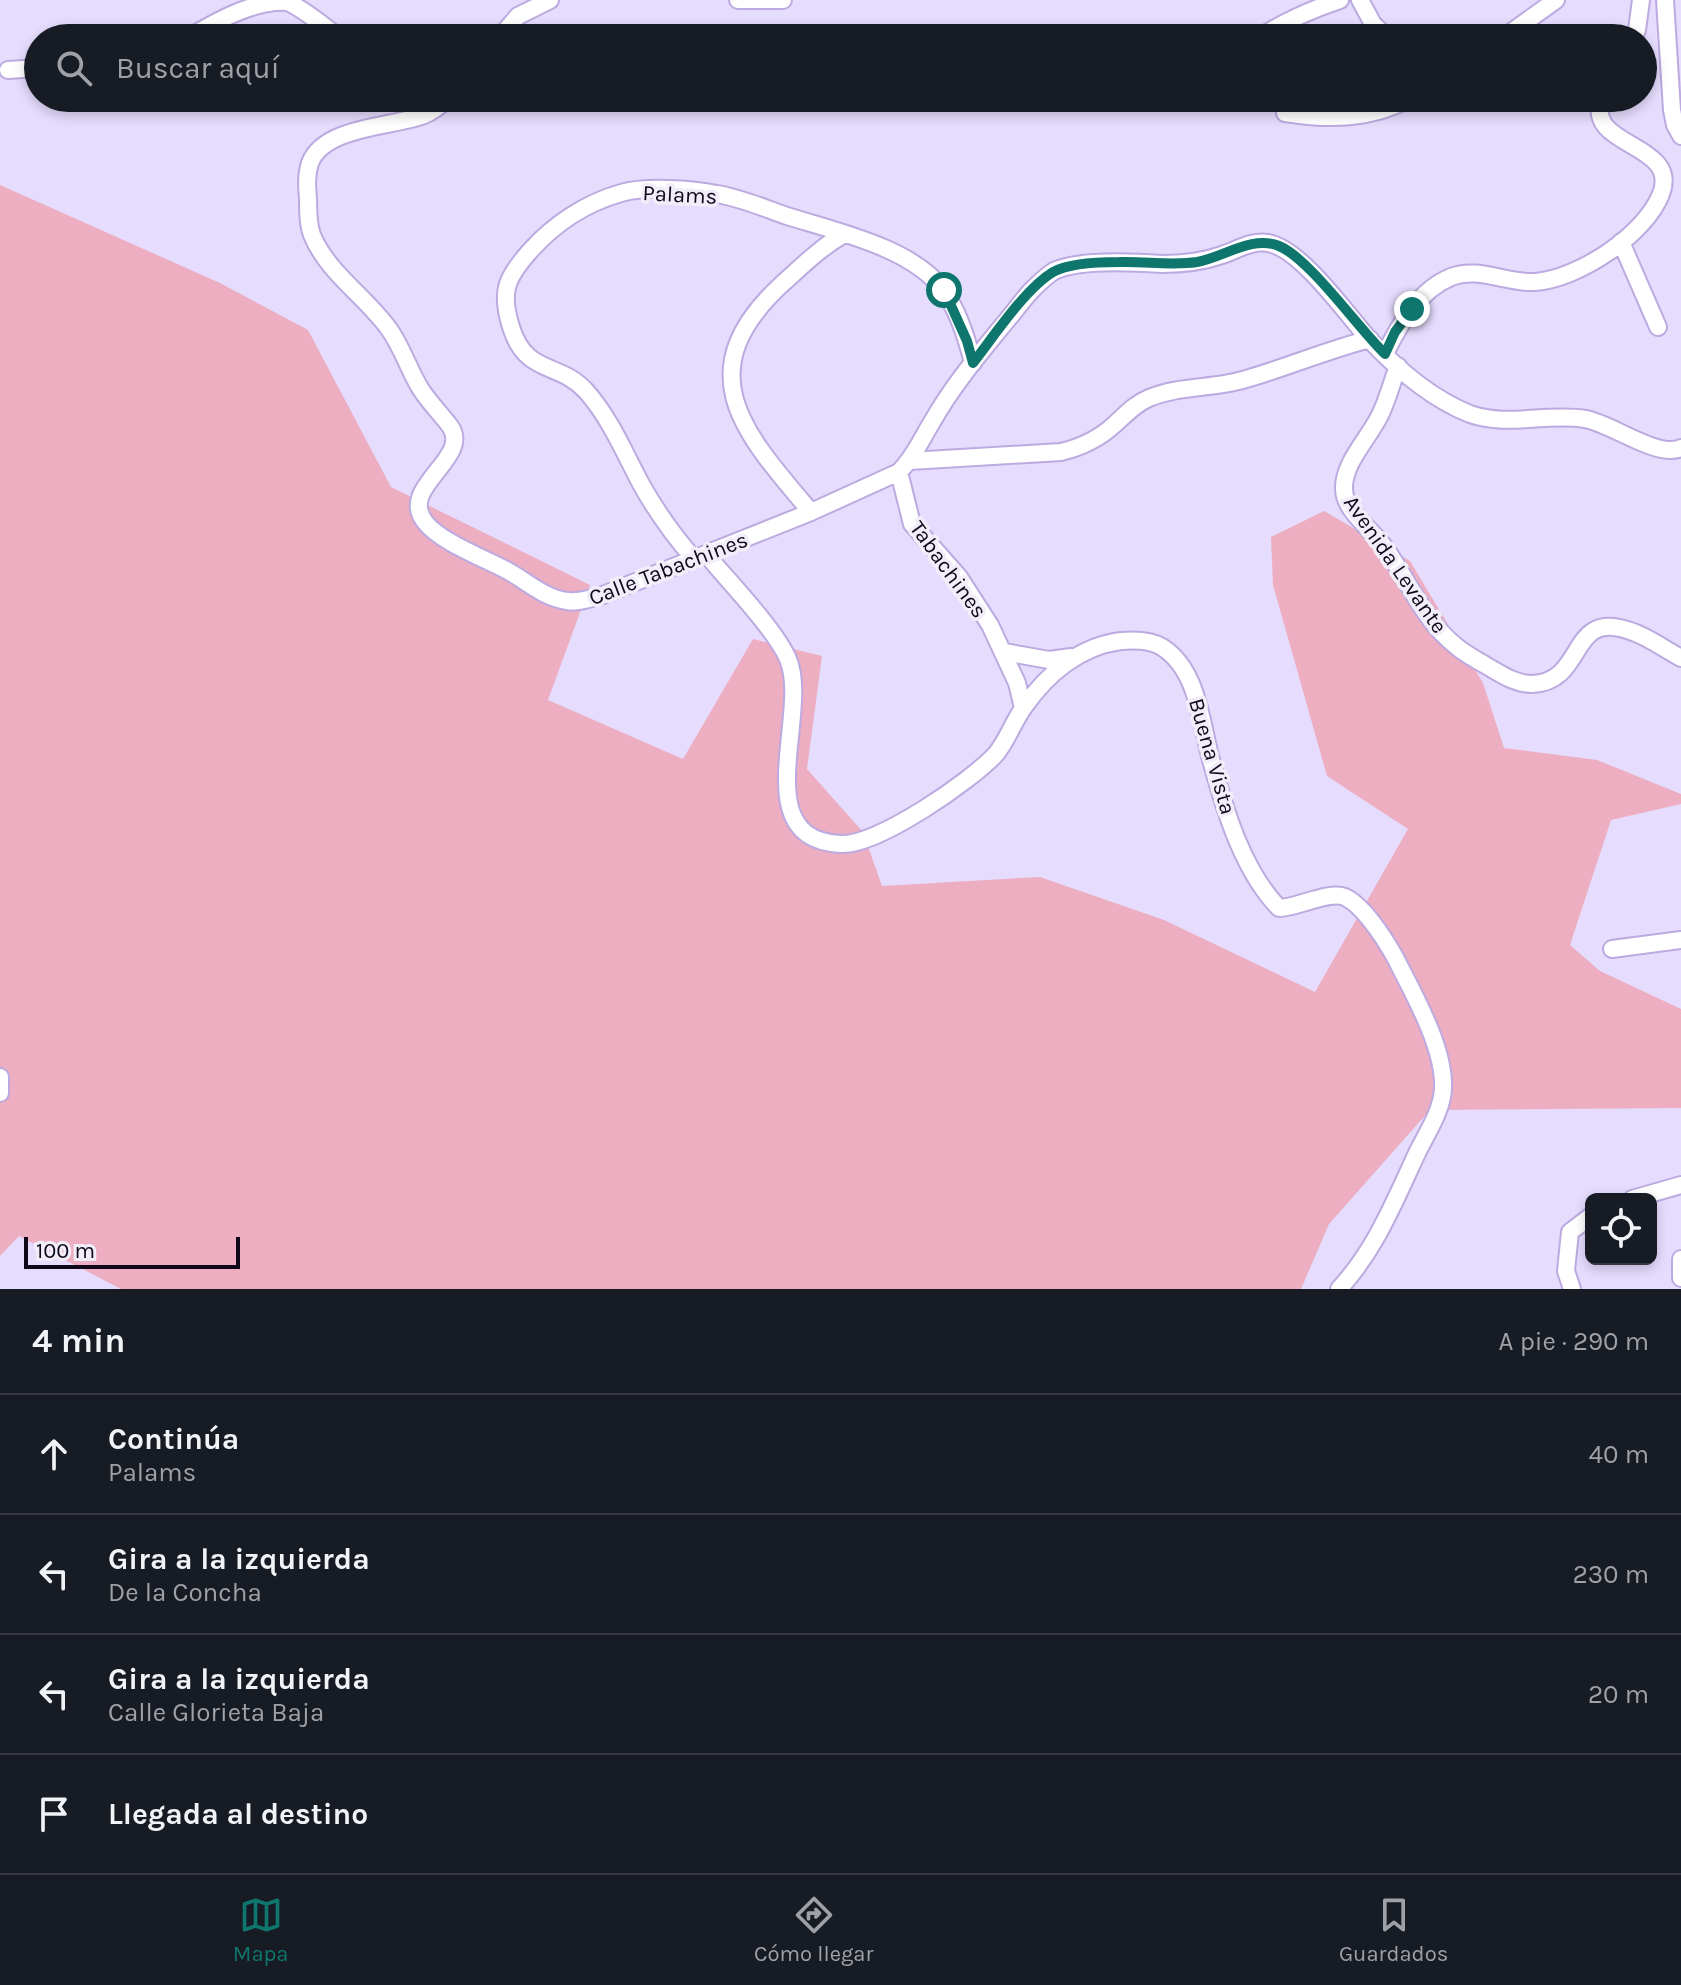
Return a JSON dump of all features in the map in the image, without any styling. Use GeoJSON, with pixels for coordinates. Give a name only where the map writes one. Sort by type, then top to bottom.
{"type":"FeatureCollection","features":[{"type":"Feature","properties":{"kind":"street"},"geometry":{"type":"LineString","coordinates":[[511,24],[518,16],[550,0]]}},
{"type":"Feature","properties":{"kind":"street"},"geometry":{"type":"LineString","coordinates":[[738,0],[783,0]]}},
{"type":"Feature","properties":{"kind":"street"},"geometry":{"type":"LineString","coordinates":[[1279,24],[1340,0]]}},
{"type":"Feature","properties":{"kind":"street"},"geometry":{"type":"LineString","coordinates":[[1360,0],[1373,24]]}},
{"type":"Feature","properties":{"kind":"street"},"geometry":{"type":"LineString","coordinates":[[1523,24],[1556,0]]}},
{"type":"Feature","properties":{"kind":"street"},"geometry":{"type":"LineString","coordinates":[[1638,24],[1641,0]]}},
{"type":"Feature","properties":{"kind":"street"},"geometry":{"type":"LineString","coordinates":[[1665,0],[1672,110],[1681,136]]}},
{"type":"Feature","properties":{"kind":"street"},"geometry":{"type":"LineString","coordinates":[[211,24],[241,6],[266,1],[286,2],[319,24]]}},
{"type":"Feature","properties":{"kind":"street"},"geometry":{"type":"LineString","coordinates":[[8,70],[24,69]]}},
{"type":"Feature","properties":{"kind":"street","name":"Calle Tabachines"},"geometry":{"type":"LineString","coordinates":[[429,112],[423,116],[369,126],[344,135],[321,149],[311,160],[307,175],[308,218],[312,236],[330,263],[379,315],[398,341],[422,391],[454,431],[455,443],[451,452],[421,494],[423,520],[479,558],[535,589],[569,602],[603,595],[811,512],[905,467],[1061,452],[1094,440],[1129,409],[1147,398],[1244,380],[1370,339]]}},
{"type":"Feature","properties":{"kind":"street"},"geometry":{"type":"LineString","coordinates":[[1285,113],[1325,119],[1379,112]]}},
{"type":"Feature","properties":{"kind":"street"},"geometry":{"type":"LineString","coordinates":[[1385,354],[1395,332],[1412,309],[1429,291],[1451,277],[1471,273],[1534,282],[1549,279],[1584,267],[1621,242],[1650,212],[1661,194],[1661,170],[1652,157],[1605,128],[1601,112]]}},
{"type":"Feature","properties":{"kind":"street","name":"Palams"},"geometry":{"type":"LineString","coordinates":[[700,556],[660,515],[596,402],[580,384],[529,359],[516,342],[505,303],[506,283],[537,243],[566,219],[622,192],[685,191],[718,194],[844,234],[885,249],[922,269],[944,290],[967,341],[973,363]]}},
{"type":"Feature","properties":{"kind":"street"},"geometry":{"type":"LineString","coordinates":[[811,512],[760,448],[741,416],[733,394],[730,370],[746,323],[763,302],[812,255],[844,234]]}},
{"type":"Feature","properties":{"kind":"street"},"geometry":{"type":"LineString","coordinates":[[905,467],[932,421],[973,363],[1033,288],[1055,271],[1118,262],[1181,264],[1214,258],[1252,243],[1267,242],[1281,247],[1327,290],[1398,366],[1439,397],[1470,414],[1495,419],[1587,419],[1613,427],[1658,449],[1675,451],[1681,448]]}},
{"type":"Feature","properties":{"kind":"street"},"geometry":{"type":"LineString","coordinates":[[1621,242],[1658,327]]}},
{"type":"Feature","properties":{"kind":"street","name":"Avenida Levante"},"geometry":{"type":"LineString","coordinates":[[1398,366],[1382,410],[1348,470],[1343,487],[1354,511],[1385,547],[1439,630],[1457,647],[1492,669],[1513,681],[1528,684],[1545,682],[1560,675],[1589,632],[1606,625],[1629,630],[1681,658]]}},
{"type":"Feature","properties":{"kind":"street","name":"Tabachines"},"geometry":{"type":"LineString","coordinates":[[905,467],[912,524],[959,577],[1004,652],[1023,708]]}},
{"type":"Feature","properties":{"kind":"street","name":"Buena Vista"},"geometry":{"type":"LineString","coordinates":[[700,556],[778,642],[789,660],[795,690],[785,773],[787,800],[795,820],[810,836],[831,844],[849,844],[872,838],[974,774],[1010,735],[1023,708],[1071,657],[1113,642],[1134,640],[1160,645],[1174,657],[1193,688],[1223,801],[1247,860],[1268,896],[1279,908],[1333,896],[1345,897],[1364,913],[1399,964],[1421,1011],[1442,1069],[1442,1100],[1381,1231],[1362,1262],[1339,1289]]}},
{"type":"Feature","properties":{"kind":"street"},"geometry":{"type":"LineString","coordinates":[[1004,652],[1049,660],[1071,657]]}},
{"type":"Feature","properties":{"kind":"street"},"geometry":{"type":"LineString","coordinates":[[1612,949],[1681,940]]}},
{"type":"Feature","properties":{"kind":"street"},"geometry":{"type":"LineString","coordinates":[[0,1077],[0,1093]]}},
{"type":"Feature","properties":{"kind":"street"},"geometry":{"type":"LineString","coordinates":[[1653,1193],[1681,1185]]}},
{"type":"Feature","properties":{"kind":"street"},"geometry":{"type":"LineString","coordinates":[[1572,1289],[1566,1271],[1566,1252],[1570,1232],[1585,1219]]}},
{"type":"Feature","properties":{"kind":"street"},"geometry":{"type":"LineString","coordinates":[[1681,1259],[1681,1278]]}},
{"type":"Feature","properties":{"kind":"shaded area"},"geometry":{"type":"Polygon","coordinates":[[[0,185],[220,283],[308,330],[391,487],[590,585],[548,700],[683,759],[753,639],[822,656],[807,769],[863,832],[882,886],[1040,877],[1164,920],[1315,992],[1408,829],[1327,776],[1273,585],[1271,537],[1324,511],[1410,561],[1483,683],[1504,748],[1597,760],[1681,794],[1681,804],[1611,820],[1570,945],[1600,971],[1681,1009],[1681,1108],[1430,1110],[1329,1224],[1301,1289],[121,1289],[19,1236],[0,1256],[0,185]]]}},
{"type":"Feature","properties":{"kind":"route"},"geometry":{"type":"LineString","coordinates":[[944,290],[967,341],[973,363],[1033,288],[1055,271],[1118,262],[1181,264],[1203,261],[1252,243],[1267,242],[1281,247],[1303,265],[1385,354],[1395,332],[1412,309]]}}]}
